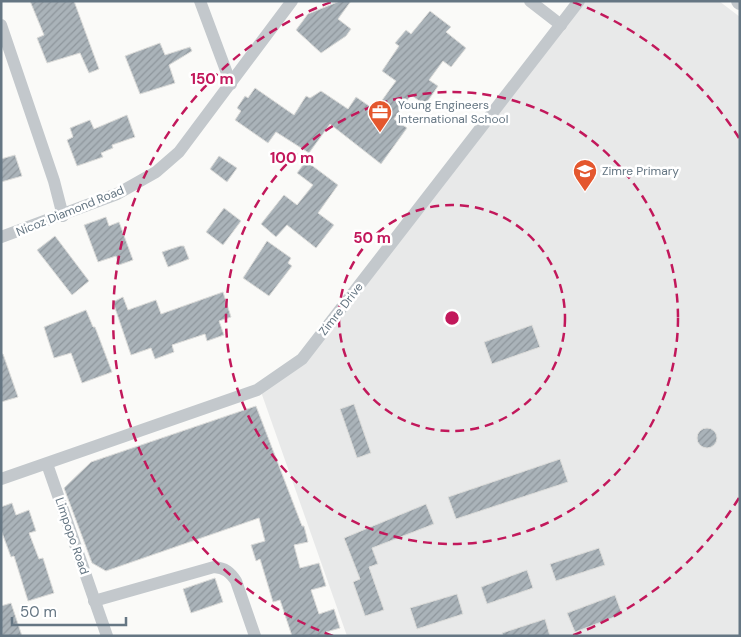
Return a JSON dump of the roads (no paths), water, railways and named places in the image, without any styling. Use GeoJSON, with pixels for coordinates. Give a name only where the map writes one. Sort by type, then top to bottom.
{"type":"FeatureCollection","features":[{"type":"Feature","properties":{"kind":"street"},"geometry":{"type":"LineString","coordinates":[[200,1],[231,84]]}},
{"type":"Feature","properties":{"kind":"street","name":"Nicoz Diamond Road"},"geometry":{"type":"LineString","coordinates":[[1,237],[63,216],[117,194],[156,172],[179,152],[292,1]]}},
{"type":"Feature","properties":{"kind":"street"},"geometry":{"type":"LineString","coordinates":[[530,1],[561,24]]}},
{"type":"Feature","properties":{"kind":"street","name":"Zimre Drive"},"geometry":{"type":"LineString","coordinates":[[1,479],[257,390],[302,359],[579,1]]}},
{"type":"Feature","properties":{"kind":"street"},"geometry":{"type":"LineString","coordinates":[[1,25],[54,181],[63,216]]}},
{"type":"Feature","properties":{"kind":"street","name":"Limpopo Road"},"geometry":{"type":"LineString","coordinates":[[47,464],[107,636]]}},
{"type":"Feature","properties":{"kind":"street"},"geometry":{"type":"LineString","coordinates":[[94,601],[214,567],[224,568],[232,574],[236,581],[254,636]]}},
{"type":"Feature","properties":{"kind":"place","name":"Young Engineers International School"},"geometry":{"type":"Point","coordinates":[380,133]}},
{"type":"Feature","properties":{"kind":"place","name":"Zimre Primary"},"geometry":{"type":"Point","coordinates":[585,192]}}]}
